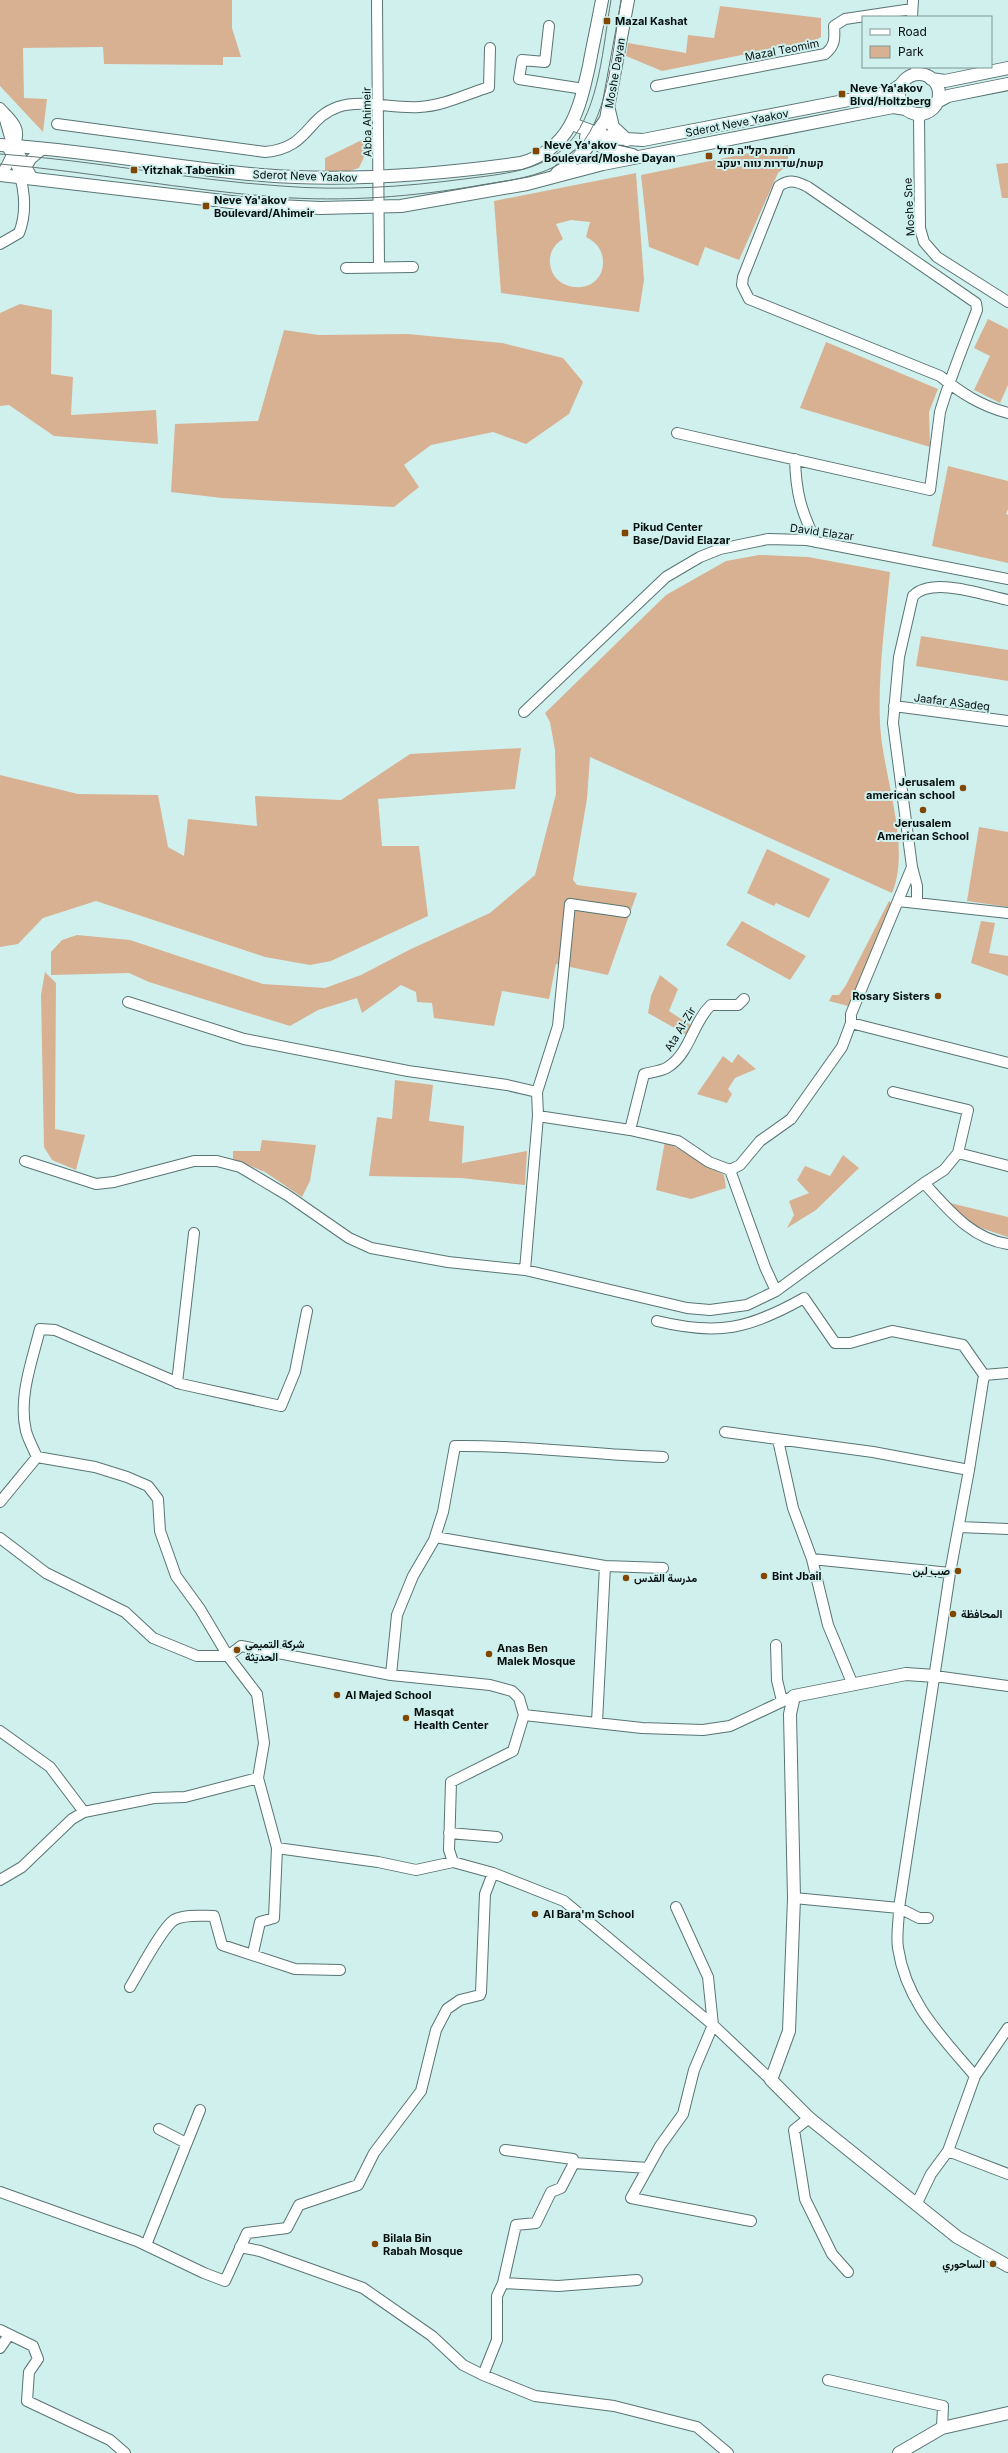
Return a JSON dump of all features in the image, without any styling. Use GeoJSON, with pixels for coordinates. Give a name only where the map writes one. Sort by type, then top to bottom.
{"type":"FeatureCollection","features":[{"type":"Feature","properties":{"kind":"street","name":"Abba Ahimeir"},"geometry":{"type":"LineString","coordinates":[[377,0],[380,267]]}},
{"type":"Feature","properties":{"kind":"street"},"geometry":{"type":"LineString","coordinates":[[572,124],[584,89],[602,0]]}},
{"type":"Feature","properties":{"kind":"street","name":"Moshe Dayan"},"geometry":{"type":"LineString","coordinates":[[595,138],[610,107],[628,0]]}},
{"type":"Feature","properties":{"kind":"street","name":"Mazal Teomim"},"geometry":{"type":"LineString","coordinates":[[656,86],[825,54],[832,49],[835,41],[834,26],[845,19],[879,12],[912,9]]}},
{"type":"Feature","properties":{"kind":"street"},"geometry":{"type":"LineString","coordinates":[[549,26],[545,62],[522,60],[519,79],[584,89]]}},
{"type":"Feature","properties":{"kind":"street"},"geometry":{"type":"LineString","coordinates":[[57,124],[265,152],[286,149],[296,143],[324,115],[338,107],[379,105],[420,107],[431,106],[490,87],[490,48]]}},
{"type":"Feature","properties":{"kind":"street"},"geometry":{"type":"LineString","coordinates":[[1008,68],[945,81],[931,79],[917,71],[902,84],[900,97],[906,109],[919,114],[929,112],[937,102],[948,96],[1008,84]]}},
{"type":"Feature","properties":{"kind":"street"},"geometry":{"type":"LineString","coordinates":[[931,79],[938,89],[937,102]]}},
{"type":"Feature","properties":{"kind":"street","name":"Sderot Neve Yaakov"},"geometry":{"type":"LineString","coordinates":[[595,138],[628,141],[680,134],[890,92],[902,84]]}},
{"type":"Feature","properties":{"kind":"street"},"geometry":{"type":"LineString","coordinates":[[610,107],[613,127],[628,141]]}},
{"type":"Feature","properties":{"kind":"street","name":"Sderot Neve Yaakov"},"geometry":{"type":"LineString","coordinates":[[1,175],[27,174],[256,205],[320,208],[380,207],[446,199],[541,180],[596,165],[893,107],[906,109]]}},
{"type":"Feature","properties":{"kind":"street"},"geometry":{"type":"LineString","coordinates":[[1,110],[8,148],[1,175]]}},
{"type":"Feature","properties":{"kind":"street","name":"Moshe Sne"},"geometry":{"type":"LineString","coordinates":[[919,114],[920,228],[924,242],[937,258],[1008,302]]}},
{"type":"Feature","properties":{"kind":"street","name":"Sderot Neve Yaakov"},"geometry":{"type":"LineString","coordinates":[[8,148],[44,149],[261,175],[310,178],[380,177],[521,163],[539,156],[554,147],[572,124],[622,154],[658,154]]}},
{"type":"Feature","properties":{"kind":"street","name":"Sderot Neve Yaakov"},"geometry":{"type":"LineString","coordinates":[[541,180],[570,164],[595,138]]}},
{"type":"Feature","properties":{"kind":"street"},"geometry":{"type":"LineString","coordinates":[[8,148],[27,174]]}},
{"type":"Feature","properties":{"kind":"street"},"geometry":{"type":"LineString","coordinates":[[0,244],[15,236],[21,228],[27,174],[31,159],[44,149]]}},
{"type":"Feature","properties":{"kind":"street"},"geometry":{"type":"LineString","coordinates":[[677,433],[930,490],[940,412],[950,384],[977,310],[976,303],[808,187],[797,181],[788,181],[779,186],[743,277],[742,285],[749,299],[940,376],[950,384],[986,407],[1008,414]]}},
{"type":"Feature","properties":{"kind":"street"},"geometry":{"type":"LineString","coordinates":[[346,268],[413,267]]}},
{"type":"Feature","properties":{"kind":"street"},"geometry":{"type":"LineString","coordinates":[[795,459],[796,488],[801,512],[816,542]]}},
{"type":"Feature","properties":{"kind":"street","name":"David Elazar"},"geometry":{"type":"LineString","coordinates":[[524,712],[639,602],[677,569],[706,554],[745,542],[786,538],[816,542],[1008,579]]}},
{"type":"Feature","properties":{"kind":"street"},"geometry":{"type":"LineString","coordinates":[[917,902],[917,886],[912,867],[893,723],[899,656],[906,620],[913,596],[918,591],[939,586],[1008,600]]}},
{"type":"Feature","properties":{"kind":"street","name":"Jaafar ASadeq"},"geometry":{"type":"LineString","coordinates":[[894,706],[1008,721]]}},
{"type":"Feature","properties":{"kind":"street"},"geometry":{"type":"LineString","coordinates":[[538,1116],[630,1130],[678,1141],[710,1162],[730,1170],[740,1165],[760,1141],[791,1119],[842,1046],[851,1023],[851,1014],[912,867]]}},
{"type":"Feature","properties":{"kind":"street"},"geometry":{"type":"LineString","coordinates":[[898,901],[1008,913]]}},
{"type":"Feature","properties":{"kind":"street"},"geometry":{"type":"LineString","coordinates":[[525,1270],[538,1116],[537,1092],[558,1026],[570,904],[624,912]]}},
{"type":"Feature","properties":{"kind":"street","name":"Ata Al-Zir"},"geometry":{"type":"LineString","coordinates":[[630,1130],[644,1074],[667,1068],[677,1060],[703,1013],[711,1005],[738,1005],[744,999]]}},
{"type":"Feature","properties":{"kind":"street"},"geometry":{"type":"LineString","coordinates":[[128,1002],[244,1039],[408,1071],[507,1085],[537,1092]]}},
{"type":"Feature","properties":{"kind":"street"},"geometry":{"type":"LineString","coordinates":[[851,1023],[1008,1063]]}},
{"type":"Feature","properties":{"kind":"street"},"geometry":{"type":"LineString","coordinates":[[25,1161],[96,1184],[114,1182],[194,1161],[217,1161],[240,1167],[287,1195],[350,1238],[371,1248],[448,1262],[525,1270],[687,1308],[725,1310],[747,1305],[776,1291],[944,1170],[958,1153],[968,1110],[893,1092]]}},
{"type":"Feature","properties":{"kind":"street"},"geometry":{"type":"LineString","coordinates":[[958,1153],[1008,1166]]}},
{"type":"Feature","properties":{"kind":"street"},"geometry":{"type":"LineString","coordinates":[[730,1170],[764,1267],[776,1291]]}},
{"type":"Feature","properties":{"kind":"street"},"geometry":{"type":"LineString","coordinates":[[924,1183],[966,1227],[978,1235],[1008,1244]]}},
{"type":"Feature","properties":{"kind":"street"},"geometry":{"type":"LineString","coordinates":[[177,1382],[194,1233]]}},
{"type":"Feature","properties":{"kind":"street"},"geometry":{"type":"LineString","coordinates":[[657,1320],[705,1329],[729,1328],[766,1318],[804,1298],[834,1343],[850,1343],[892,1331],[942,1340],[963,1345],[984,1375],[969,1470],[950,1573],[899,1908],[898,1946],[905,1980],[928,2021],[975,2076]]}},
{"type":"Feature","properties":{"kind":"street"},"geometry":{"type":"LineString","coordinates":[[37,1457],[26,1432],[23,1412],[28,1374],[40,1329],[55,1330],[177,1382],[281,1406],[296,1372],[307,1311]]}},
{"type":"Feature","properties":{"kind":"street"},"geometry":{"type":"LineString","coordinates":[[984,1375],[1008,1373]]}},
{"type":"Feature","properties":{"kind":"street"},"geometry":{"type":"LineString","coordinates":[[725,1432],[918,1459],[969,1470]]}},
{"type":"Feature","properties":{"kind":"street"},"geometry":{"type":"LineString","coordinates":[[778,1440],[793,1508],[812,1559],[828,1625],[853,1685]]}},
{"type":"Feature","properties":{"kind":"street"},"geometry":{"type":"LineString","coordinates":[[391,1676],[397,1615],[413,1576],[435,1537],[443,1512],[455,1446],[503,1445],[624,1456],[663,1457]]}},
{"type":"Feature","properties":{"kind":"street"},"geometry":{"type":"LineString","coordinates":[[0,1502],[37,1457]]}},
{"type":"Feature","properties":{"kind":"street"},"geometry":{"type":"LineString","coordinates":[[37,1457],[95,1467],[127,1476],[148,1486],[158,1499],[160,1531],[176,1576],[200,1609],[228,1656],[257,1694],[264,1743],[258,1778],[277,1848],[274,1918],[260,1922],[253,1953]]}},
{"type":"Feature","properties":{"kind":"street"},"geometry":{"type":"LineString","coordinates":[[959,1527],[1008,1529]]}},
{"type":"Feature","properties":{"kind":"street"},"geometry":{"type":"LineString","coordinates":[[435,1537],[605,1566],[663,1568]]}},
{"type":"Feature","properties":{"kind":"street"},"geometry":{"type":"LineString","coordinates":[[0,1538],[46,1572],[125,1612],[153,1638],[197,1656],[228,1656],[240,1646],[391,1676],[490,1685],[512,1691],[519,1698],[524,1715],[514,1751],[450,1782],[449,1850],[453,1862]]}},
{"type":"Feature","properties":{"kind":"street"},"geometry":{"type":"LineString","coordinates":[[812,1559],[950,1573]]}},
{"type":"Feature","properties":{"kind":"street"},"geometry":{"type":"LineString","coordinates":[[597,1722],[605,1566]]}},
{"type":"Feature","properties":{"kind":"street"},"geometry":{"type":"LineString","coordinates":[[771,2080],[789,2031],[794,1898],[790,1714],[788,1698],[777,1680],[776,1645]]}},
{"type":"Feature","properties":{"kind":"street"},"geometry":{"type":"LineString","coordinates":[[524,1715],[642,1728],[703,1730],[730,1726],[788,1698],[906,1674],[935,1676],[1008,1686]]}},
{"type":"Feature","properties":{"kind":"street"},"geometry":{"type":"LineString","coordinates":[[0,1731],[50,1767],[84,1812]]}},
{"type":"Feature","properties":{"kind":"street"},"geometry":{"type":"LineString","coordinates":[[0,1880],[22,1867],[72,1819],[84,1812],[154,1798],[185,1797],[258,1778]]}},
{"type":"Feature","properties":{"kind":"street"},"geometry":{"type":"LineString","coordinates":[[449,1833],[497,1837]]}},
{"type":"Feature","properties":{"kind":"street"},"geometry":{"type":"LineString","coordinates":[[277,1848],[378,1862],[416,1870],[453,1862],[493,1873],[564,1901],[712,2025],[771,2080],[808,2118],[917,2203],[957,2237],[1008,2266]]}},
{"type":"Feature","properties":{"kind":"street"},"geometry":{"type":"LineString","coordinates":[[0,2192],[146,2245],[204,2273],[225,2281],[247,2233],[287,2228],[299,2204],[358,2184],[374,2153],[421,2091],[436,2030],[447,2009],[460,2000],[480,1995],[485,1894],[493,1873]]}},
{"type":"Feature","properties":{"kind":"street"},"geometry":{"type":"LineString","coordinates":[[794,1898],[899,1908],[919,1918],[928,1918]]}},
{"type":"Feature","properties":{"kind":"street"},"geometry":{"type":"LineString","coordinates":[[676,1907],[708,1977],[712,2025],[694,2070],[683,2114],[630,2198],[751,2221]]}},
{"type":"Feature","properties":{"kind":"street"},"geometry":{"type":"LineString","coordinates":[[130,1987],[164,1932],[174,1920],[194,1916],[214,1916],[222,1945],[253,1953],[295,1969],[340,1970]]}},
{"type":"Feature","properties":{"kind":"street"},"geometry":{"type":"LineString","coordinates":[[917,2203],[931,2174],[948,2151],[975,2076],[1008,2028]]}},
{"type":"Feature","properties":{"kind":"street"},"geometry":{"type":"LineString","coordinates":[[146,2245],[200,2110]]}},
{"type":"Feature","properties":{"kind":"street"},"geometry":{"type":"LineString","coordinates":[[808,2118],[794,2130],[806,2200],[832,2254],[848,2272]]}},
{"type":"Feature","properties":{"kind":"street"},"geometry":{"type":"LineString","coordinates":[[159,2129],[186,2143]]}},
{"type":"Feature","properties":{"kind":"street"},"geometry":{"type":"LineString","coordinates":[[483,2374],[497,2340],[497,2296],[502,2283],[516,2225],[536,2223],[551,2192],[561,2188],[574,2164],[573,2159],[505,2150]]}},
{"type":"Feature","properties":{"kind":"street"},"geometry":{"type":"LineString","coordinates":[[948,2151],[1008,2174]]}},
{"type":"Feature","properties":{"kind":"street"},"geometry":{"type":"LineString","coordinates":[[574,2164],[648,2168]]}},
{"type":"Feature","properties":{"kind":"street"},"geometry":{"type":"LineString","coordinates":[[240,2247],[275,2256],[364,2288],[432,2336],[463,2365],[535,2396],[614,2406],[697,2426],[728,2453]]}},
{"type":"Feature","properties":{"kind":"street"},"geometry":{"type":"LineString","coordinates":[[502,2283],[558,2286],[637,2280]]}},
{"type":"Feature","properties":{"kind":"street"},"geometry":{"type":"LineString","coordinates":[[0,2348],[5,2333],[33,2346],[38,2359],[29,2372],[27,2401],[110,2440],[125,2453]]}},
{"type":"Feature","properties":{"kind":"street"},"geometry":{"type":"LineString","coordinates":[[828,2380],[943,2406],[942,2428]]}},
{"type":"Feature","properties":{"kind":"street"},"geometry":{"type":"LineString","coordinates":[[899,2453],[942,2428],[1008,2413]]}},
{"type":"Feature","properties":{"kind":"green space"},"geometry":{"type":"Polygon","coordinates":[[[0,0],[232,0],[232,28],[241,57],[223,57],[223,65],[104,64],[103,47],[23,48],[24,98],[47,99],[43,132],[0,86],[0,0]]]}},
{"type":"Feature","properties":{"kind":"green space"},"geometry":{"type":"Polygon","coordinates":[[[720,6],[821,18],[821,37],[816,40],[662,71],[626,56],[628,43],[686,53],[688,35],[714,38],[720,6]]]}},
{"type":"Feature","properties":{"kind":"green space"},"geometry":{"type":"Polygon","coordinates":[[[366,138],[364,157],[359,168],[346,172],[325,172],[325,158],[366,138]]]}},
{"type":"Feature","properties":{"kind":"green space"},"geometry":{"type":"Polygon","coordinates":[[[788,145],[788,165],[778,173],[739,260],[705,247],[698,266],[649,247],[641,175],[788,145]]]}},
{"type":"Feature","properties":{"kind":"green space"},"geometry":{"type":"Polygon","coordinates":[[[1008,163],[1008,198],[1002,198],[996,164],[1008,163]]]}},
{"type":"Feature","properties":{"kind":"green space"},"geometry":{"type":"Polygon","coordinates":[[[636,173],[644,280],[639,312],[501,293],[494,201],[636,173]],[[571,220],[556,224],[563,239],[551,252],[551,270],[557,279],[565,285],[575,287],[585,286],[594,282],[600,274],[603,263],[601,251],[596,244],[586,237],[590,222],[571,220]]]}},
{"type":"Feature","properties":{"kind":"green space"},"geometry":{"type":"Polygon","coordinates":[[[20,304],[52,310],[51,374],[73,377],[71,415],[156,410],[158,444],[54,436],[9,405],[0,406],[0,313],[20,304]]]}},
{"type":"Feature","properties":{"kind":"green space"},"geometry":{"type":"Polygon","coordinates":[[[988,319],[1008,329],[1008,385],[1000,403],[974,390],[990,356],[974,348],[988,319]]]}},
{"type":"Feature","properties":{"kind":"green space"},"geometry":{"type":"Polygon","coordinates":[[[284,330],[319,335],[408,334],[502,343],[563,358],[583,382],[569,414],[526,444],[493,432],[431,445],[404,465],[419,487],[394,507],[222,498],[171,492],[175,424],[258,421],[284,330]]]}},
{"type":"Feature","properties":{"kind":"green space"},"geometry":{"type":"Polygon","coordinates":[[[826,342],[938,389],[929,412],[930,447],[800,408],[826,342]]]}},
{"type":"Feature","properties":{"kind":"green space"},"geometry":{"type":"Polygon","coordinates":[[[948,466],[1008,481],[1008,509],[1006,514],[1008,515],[1008,563],[932,546],[948,466]]]}},
{"type":"Feature","properties":{"kind":"green space"},"geometry":{"type":"Polygon","coordinates":[[[759,555],[808,557],[890,572],[882,648],[880,723],[882,743],[898,832],[899,854],[897,875],[892,893],[590,757],[587,799],[573,880],[577,885],[637,893],[608,975],[556,964],[549,999],[502,991],[494,1026],[434,1018],[432,1003],[417,1002],[416,992],[401,985],[362,1013],[357,998],[318,1010],[290,1026],[149,982],[129,973],[51,975],[51,952],[62,940],[77,935],[130,940],[263,984],[325,988],[361,975],[411,949],[490,913],[535,875],[556,794],[555,750],[550,722],[545,713],[666,595],[726,561],[759,555]]]}},
{"type":"Feature","properties":{"kind":"green space"},"geometry":{"type":"Polygon","coordinates":[[[921,636],[1008,650],[1008,681],[916,666],[921,636]]]}},
{"type":"Feature","properties":{"kind":"green space"},"geometry":{"type":"Polygon","coordinates":[[[521,748],[515,789],[378,799],[382,846],[419,846],[428,916],[331,961],[310,965],[265,957],[96,901],[43,918],[18,944],[0,947],[0,775],[78,794],[158,795],[168,847],[184,856],[188,819],[257,826],[255,796],[341,800],[410,754],[521,748]]]}},
{"type":"Feature","properties":{"kind":"green space"},"geometry":{"type":"Polygon","coordinates":[[[979,827],[1008,832],[1008,907],[967,901],[979,827]]]}},
{"type":"Feature","properties":{"kind":"green space"},"geometry":{"type":"Polygon","coordinates":[[[767,849],[830,879],[809,918],[776,903],[774,906],[747,893],[767,849]]]}},
{"type":"Feature","properties":{"kind":"green space"},"geometry":{"type":"Polygon","coordinates":[[[889,901],[893,905],[848,1006],[829,1001],[832,995],[839,995],[846,985],[889,901]]]}},
{"type":"Feature","properties":{"kind":"green space"},"geometry":{"type":"Polygon","coordinates":[[[742,921],[806,956],[790,980],[726,945],[742,921]]]}},
{"type":"Feature","properties":{"kind":"green space"},"geometry":{"type":"Polygon","coordinates":[[[981,921],[995,923],[989,953],[1008,956],[1008,976],[971,963],[981,921]]]}},
{"type":"Feature","properties":{"kind":"green space"},"geometry":{"type":"Polygon","coordinates":[[[45,972],[56,983],[55,1129],[85,1135],[76,1170],[52,1160],[44,1147],[41,995],[45,972]]]}},
{"type":"Feature","properties":{"kind":"green space"},"geometry":{"type":"Polygon","coordinates":[[[660,975],[678,989],[669,1011],[692,1026],[687,1035],[648,1013],[651,996],[660,975]]]}},
{"type":"Feature","properties":{"kind":"green space"},"geometry":{"type":"Polygon","coordinates":[[[738,1054],[756,1069],[735,1078],[728,1089],[732,1094],[727,1103],[697,1094],[723,1056],[732,1063],[738,1054]]]}},
{"type":"Feature","properties":{"kind":"green space"},"geometry":{"type":"Polygon","coordinates":[[[395,1080],[433,1085],[429,1121],[464,1126],[462,1163],[527,1151],[525,1185],[461,1178],[369,1176],[377,1117],[392,1119],[395,1080]]]}},
{"type":"Feature","properties":{"kind":"green space"},"geometry":{"type":"Polygon","coordinates":[[[262,1140],[316,1145],[310,1181],[302,1197],[265,1172],[233,1159],[233,1151],[260,1151],[262,1140]]]}},
{"type":"Feature","properties":{"kind":"green space"},"geometry":{"type":"Polygon","coordinates":[[[665,1141],[724,1175],[726,1188],[691,1199],[656,1190],[665,1141]]]}},
{"type":"Feature","properties":{"kind":"green space"},"geometry":{"type":"Polygon","coordinates":[[[843,1155],[859,1168],[816,1210],[787,1228],[794,1215],[789,1201],[809,1193],[797,1180],[805,1166],[830,1176],[843,1155]]]}},
{"type":"Feature","properties":{"kind":"green space"},"geometry":{"type":"Polygon","coordinates":[[[950,1203],[1008,1217],[1008,1237],[972,1225],[950,1203]]]}},
{"type":"Feature","properties":{"kind":"tram line"},"geometry":{"type":"LineString","coordinates":[[0,154],[70,161],[246,183],[327,188],[395,186],[441,182],[521,170],[534,166],[559,153],[569,143],[579,129],[588,112],[599,75],[611,0]]}},
{"type":"Feature","properties":{"kind":"tram line"},"geometry":{"type":"LineString","coordinates":[[0,164],[34,167],[242,194],[328,199],[353,199],[430,193],[521,178],[547,170],[559,164],[580,146],[590,132],[598,115],[609,77],[621,0]]}},
{"type":"Feature","properties":{"kind":"place","name":"Mazal Kashat"},"geometry":{"type":"Point","coordinates":[607,21]}},
{"type":"Feature","properties":{"kind":"place","name":"Neve Ya'akov Blvd/Holtzberg"},"geometry":{"type":"Point","coordinates":[842,94]}},
{"type":"Feature","properties":{"kind":"place","name":"Neve Ya'akov Boulevard/Moshe Dayan"},"geometry":{"type":"Point","coordinates":[536,151]}},
{"type":"Feature","properties":{"kind":"place","name":"תחנת רקל״ה מזל קשת/שדרות נווה יעקב"},"geometry":{"type":"Point","coordinates":[709,156]}},
{"type":"Feature","properties":{"kind":"place","name":"Yitzhak Tabenkin"},"geometry":{"type":"Point","coordinates":[134,170]}},
{"type":"Feature","properties":{"kind":"place","name":"Neve Ya'akov Boulevard/Ahimeir"},"geometry":{"type":"Point","coordinates":[206,206]}},
{"type":"Feature","properties":{"kind":"place","name":"Pikud Center Base/David Elazar"},"geometry":{"type":"Point","coordinates":[625,533]}},
{"type":"Feature","properties":{"kind":"place","name":"Jerusalem american school"},"geometry":{"type":"Point","coordinates":[963,788]}},
{"type":"Feature","properties":{"kind":"place","name":"Jerusalem American School"},"geometry":{"type":"Point","coordinates":[923,810]}},
{"type":"Feature","properties":{"kind":"place","name":"Rosary Sisters"},"geometry":{"type":"Point","coordinates":[938,996]}},
{"type":"Feature","properties":{"kind":"place","name":"صب لبن"},"geometry":{"type":"Point","coordinates":[958,1571]}},
{"type":"Feature","properties":{"kind":"place","name":"Bint Jbail"},"geometry":{"type":"Point","coordinates":[764,1576]}},
{"type":"Feature","properties":{"kind":"place","name":"مدرسة القدس"},"geometry":{"type":"Point","coordinates":[626,1578]}},
{"type":"Feature","properties":{"kind":"place","name":"المحافظة"},"geometry":{"type":"Point","coordinates":[953,1614]}},
{"type":"Feature","properties":{"kind":"place","name":"شركة التميمي الحديثة"},"geometry":{"type":"Point","coordinates":[237,1650]}},
{"type":"Feature","properties":{"kind":"place","name":"Anas Ben Malek Mosque"},"geometry":{"type":"Point","coordinates":[489,1654]}},
{"type":"Feature","properties":{"kind":"place","name":"Al Majed School"},"geometry":{"type":"Point","coordinates":[337,1695]}},
{"type":"Feature","properties":{"kind":"place","name":"Masqat Health Center"},"geometry":{"type":"Point","coordinates":[406,1718]}},
{"type":"Feature","properties":{"kind":"place","name":"Al Bara'm School"},"geometry":{"type":"Point","coordinates":[535,1914]}},
{"type":"Feature","properties":{"kind":"place","name":"Bilala Bin Rabah Mosque"},"geometry":{"type":"Point","coordinates":[375,2244]}},
{"type":"Feature","properties":{"kind":"place","name":"الساحوري"},"geometry":{"type":"Point","coordinates":[993,2264]}}]}
